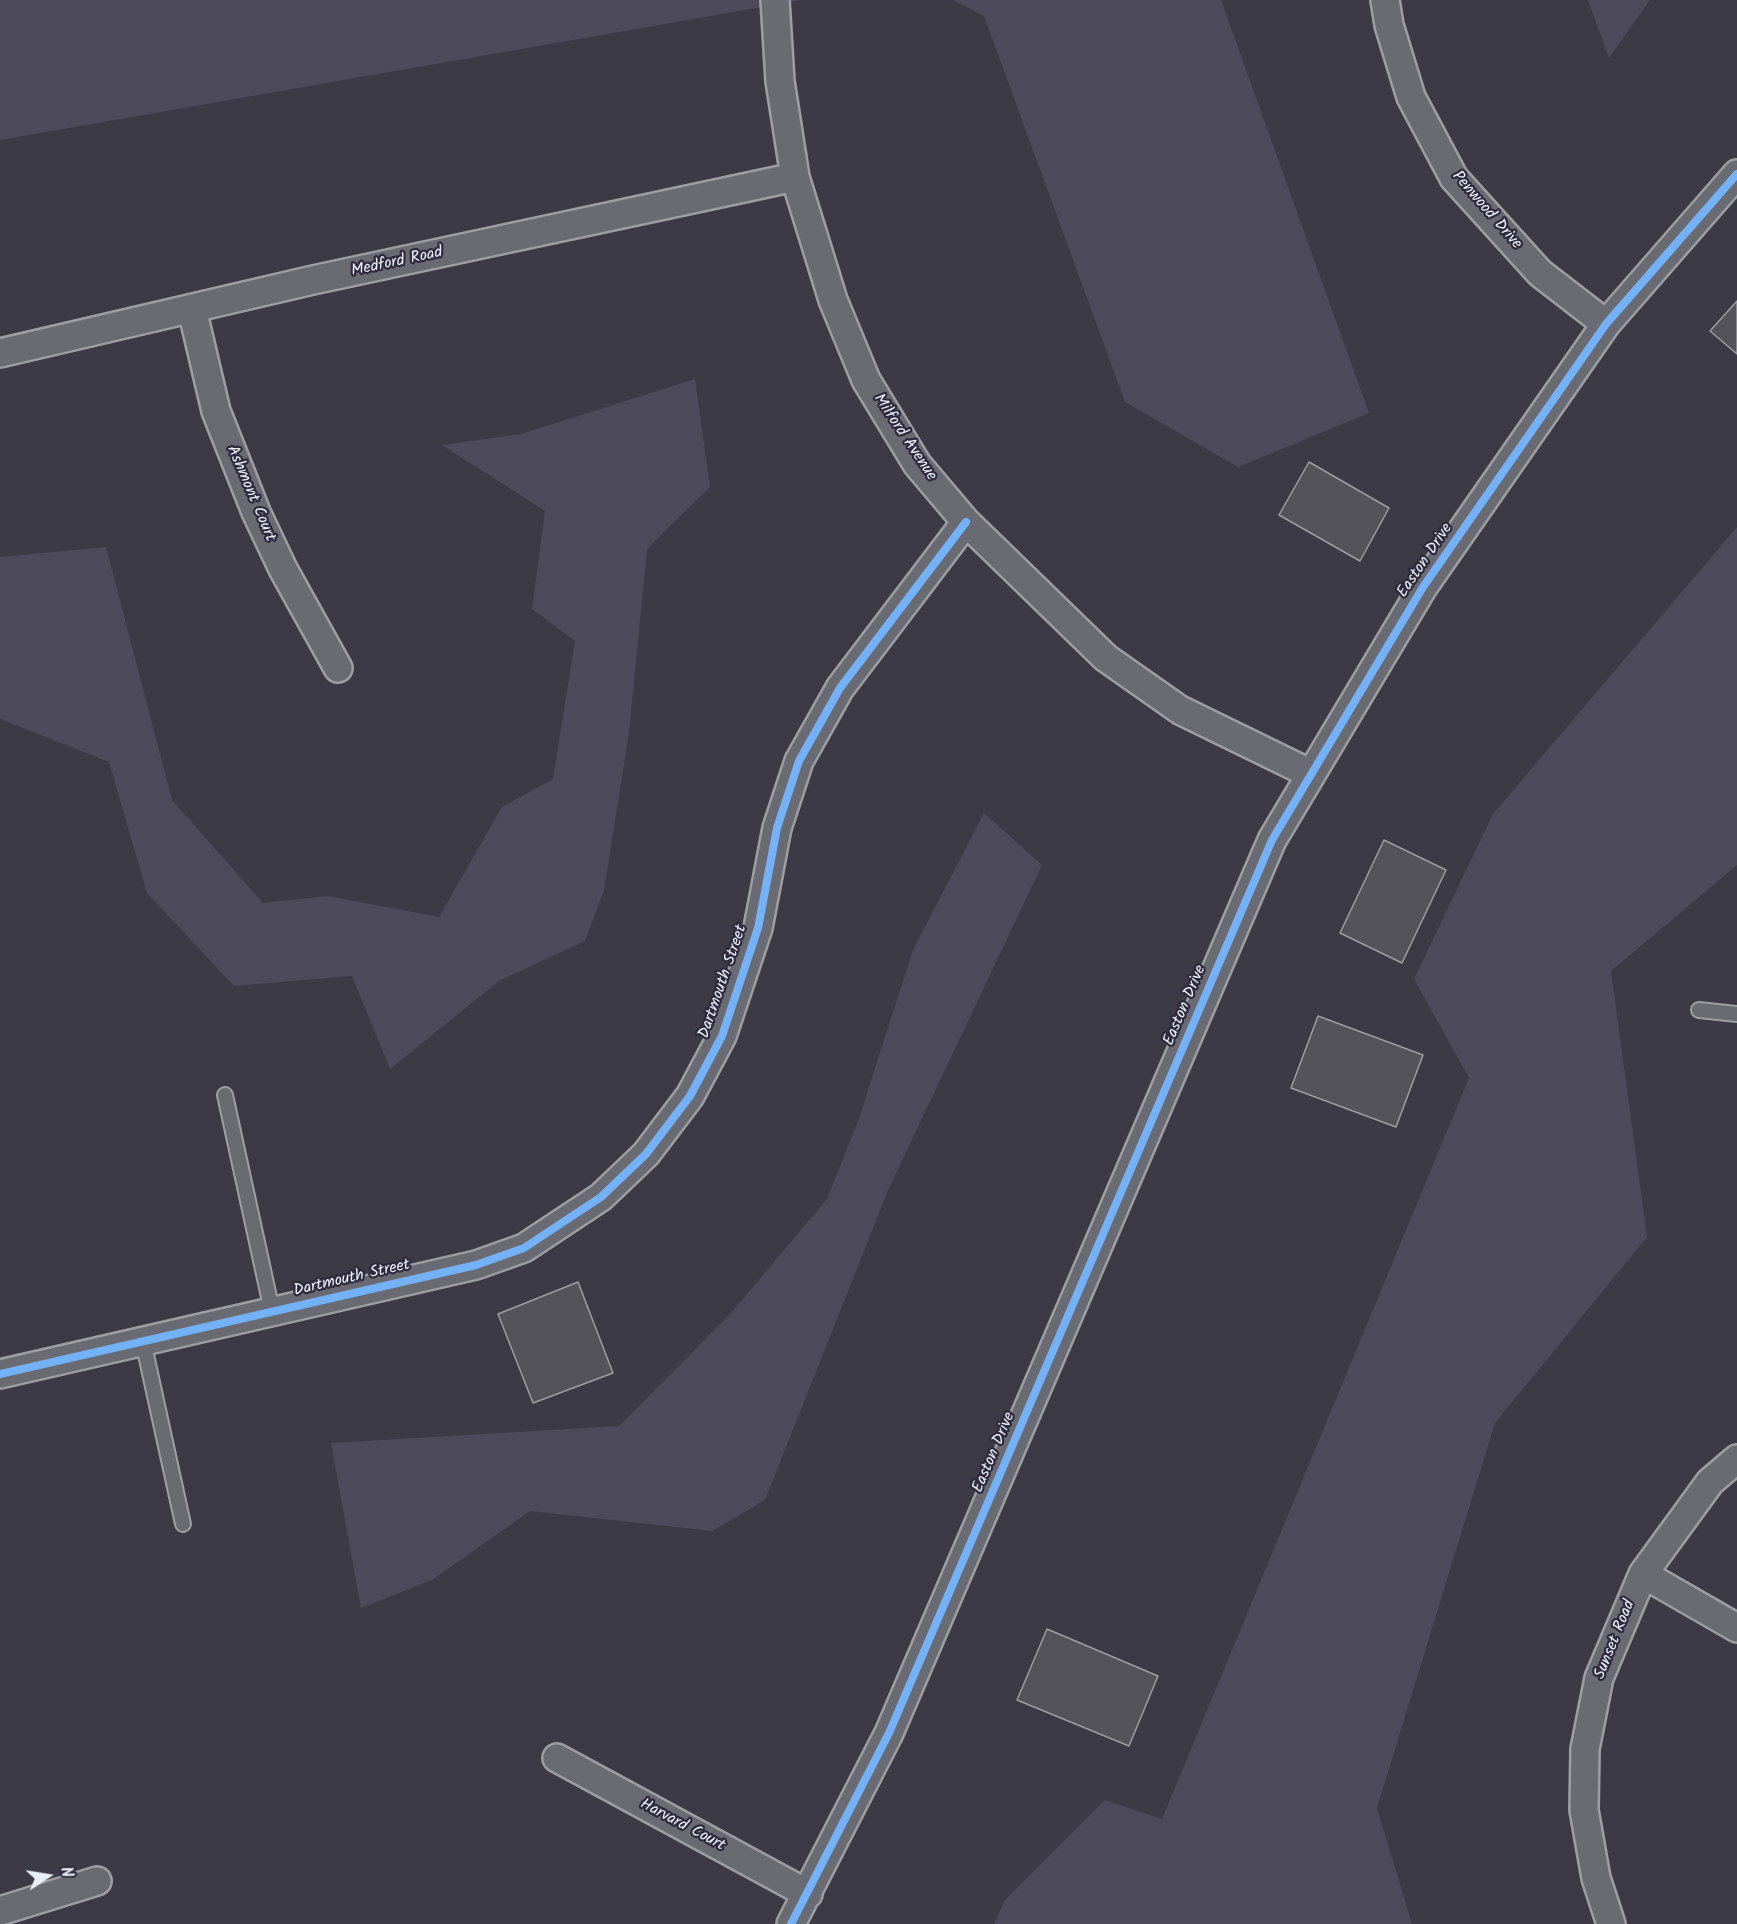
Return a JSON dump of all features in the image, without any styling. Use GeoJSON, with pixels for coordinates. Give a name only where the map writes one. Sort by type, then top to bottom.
{"type":"FeatureCollection","features":[{"type":"Feature","properties":{"kind":"street","name":"Milford Avenue"},"geometry":{"type":"LineString","coordinates":[[775,0],[780,81],[795,177],[833,300],[866,380],[917,464],[966,522],[1106,658],[1180,710],[1311,774]]}},
{"type":"Feature","properties":{"kind":"street","name":"Penwood Drive"},"geometry":{"type":"LineString","coordinates":[[1385,0],[1389,25],[1411,97],[1454,178],[1540,273],[1606,324]]}},
{"type":"Feature","properties":{"kind":"street","name":"Easton Drive"},"geometry":{"type":"LineString","coordinates":[[791,1924],[889,1733],[1272,840],[1424,587],[1606,324],[1737,174]]}},
{"type":"Feature","properties":{"kind":"street","name":"Medford Road"},"geometry":{"type":"LineString","coordinates":[[0,353],[795,177]]}},
{"type":"Feature","properties":{"kind":"street","name":"Ashmont Court"},"geometry":{"type":"LineString","coordinates":[[192,309],[216,411],[256,512],[283,569],[338,668]]}},
{"type":"Feature","properties":{"kind":"street","name":"Dartmouth Street"},"geometry":{"type":"LineString","coordinates":[[0,1374],[476,1265],[524,1248],[601,1197],[646,1154],[690,1096],[722,1036],[758,928],[777,828],[799,761],[840,688],[966,522]]}},
{"type":"Feature","properties":{"kind":"street","name":"Sunset Road"},"geometry":{"type":"LineString","coordinates":[[1611,1924],[1596,1878],[1584,1810],[1584,1749],[1599,1678],[1643,1575],[1710,1482],[1737,1459]]}},
{"type":"Feature","properties":{"kind":"street"},"geometry":{"type":"LineString","coordinates":[[1643,1575],[1737,1628]]}},
{"type":"Feature","properties":{"kind":"street","name":"Harvard Court"},"geometry":{"type":"LineString","coordinates":[[557,1758],[808,1894]]}},
{"type":"Feature","properties":{"kind":"street"},"geometry":{"type":"LineString","coordinates":[[0,1911],[97,1881]]}},
{"type":"Feature","properties":{"kind":"lane"},"geometry":{"type":"LineString","coordinates":[[1699,1010],[1737,1014]]}},
{"type":"Feature","properties":{"kind":"lane"},"geometry":{"type":"LineString","coordinates":[[225,1095],[272,1311]]}},
{"type":"Feature","properties":{"kind":"lane"},"geometry":{"type":"LineString","coordinates":[[143,1341],[183,1524]]}},
{"type":"Feature","properties":{"kind":"shaded area"},"geometry":{"type":"Polygon","coordinates":[[[0,0],[802,0],[0,140],[0,0]]]}},
{"type":"Feature","properties":{"kind":"shaded area"},"geometry":{"type":"Polygon","coordinates":[[[953,0],[1221,0],[1369,413],[1238,467],[1125,402],[984,16],[953,0]]]}},
{"type":"Feature","properties":{"kind":"shaded area"},"geometry":{"type":"Polygon","coordinates":[[[1588,0],[1650,0],[1609,58],[1588,0]]]}},
{"type":"Feature","properties":{"kind":"shaded area"},"geometry":{"type":"Polygon","coordinates":[[[695,379],[710,487],[647,549],[629,733],[604,890],[585,941],[499,981],[390,1069],[352,976],[234,986],[147,893],[109,762],[0,719],[0,557],[106,547],[172,800],[263,903],[328,896],[439,917],[502,807],[553,779],[575,641],[532,609],[545,511],[442,445],[521,434],[695,379]]]}},
{"type":"Feature","properties":{"kind":"shaded area"},"geometry":{"type":"Polygon","coordinates":[[[1737,527],[1737,865],[1611,971],[1647,1237],[1495,1423],[1377,1808],[1412,1924],[994,1924],[1005,1900],[1105,1800],[1162,1819],[1469,1078],[1414,979],[1493,814],[1737,527]]]}},
{"type":"Feature","properties":{"kind":"shaded area"},"geometry":{"type":"Polygon","coordinates":[[[984,813],[1042,865],[889,1188],[765,1500],[712,1531],[530,1511],[432,1580],[361,1608],[331,1443],[619,1426],[732,1312],[827,1199],[858,1121],[913,950],[984,813]]]}},
{"type":"Feature","properties":{"kind":"building"},"geometry":{"type":"Polygon","coordinates":[[[1737,301],[1737,354],[1710,331],[1737,301]]]}},
{"type":"Feature","properties":{"kind":"building"},"geometry":{"type":"Polygon","coordinates":[[[1309,462],[1389,508],[1360,561],[1279,515],[1309,462]]]}},
{"type":"Feature","properties":{"kind":"building"},"geometry":{"type":"Polygon","coordinates":[[[1384,840],[1446,870],[1402,963],[1340,933],[1384,840]]]}},
{"type":"Feature","properties":{"kind":"building"},"geometry":{"type":"Polygon","coordinates":[[[1318,1016],[1423,1055],[1396,1127],[1291,1088],[1318,1016]]]}},
{"type":"Feature","properties":{"kind":"building"},"geometry":{"type":"Polygon","coordinates":[[[578,1282],[613,1373],[533,1403],[498,1314],[578,1282]]]}},
{"type":"Feature","properties":{"kind":"building"},"geometry":{"type":"Polygon","coordinates":[[[1047,1629],[1158,1676],[1129,1746],[1017,1700],[1047,1629]]]}},
{"type":"Feature","properties":{"kind":"cycle path"},"geometry":{"type":"LineString","coordinates":[[791,1924],[889,1733],[1272,840],[1423,587],[1606,324],[1737,174]]}},
{"type":"Feature","properties":{"kind":"cycle path"},"geometry":{"type":"LineString","coordinates":[[0,1374],[476,1265],[524,1248],[601,1197],[646,1154],[690,1096],[722,1036],[758,928],[777,828],[799,761],[840,688],[966,522]]}}]}
